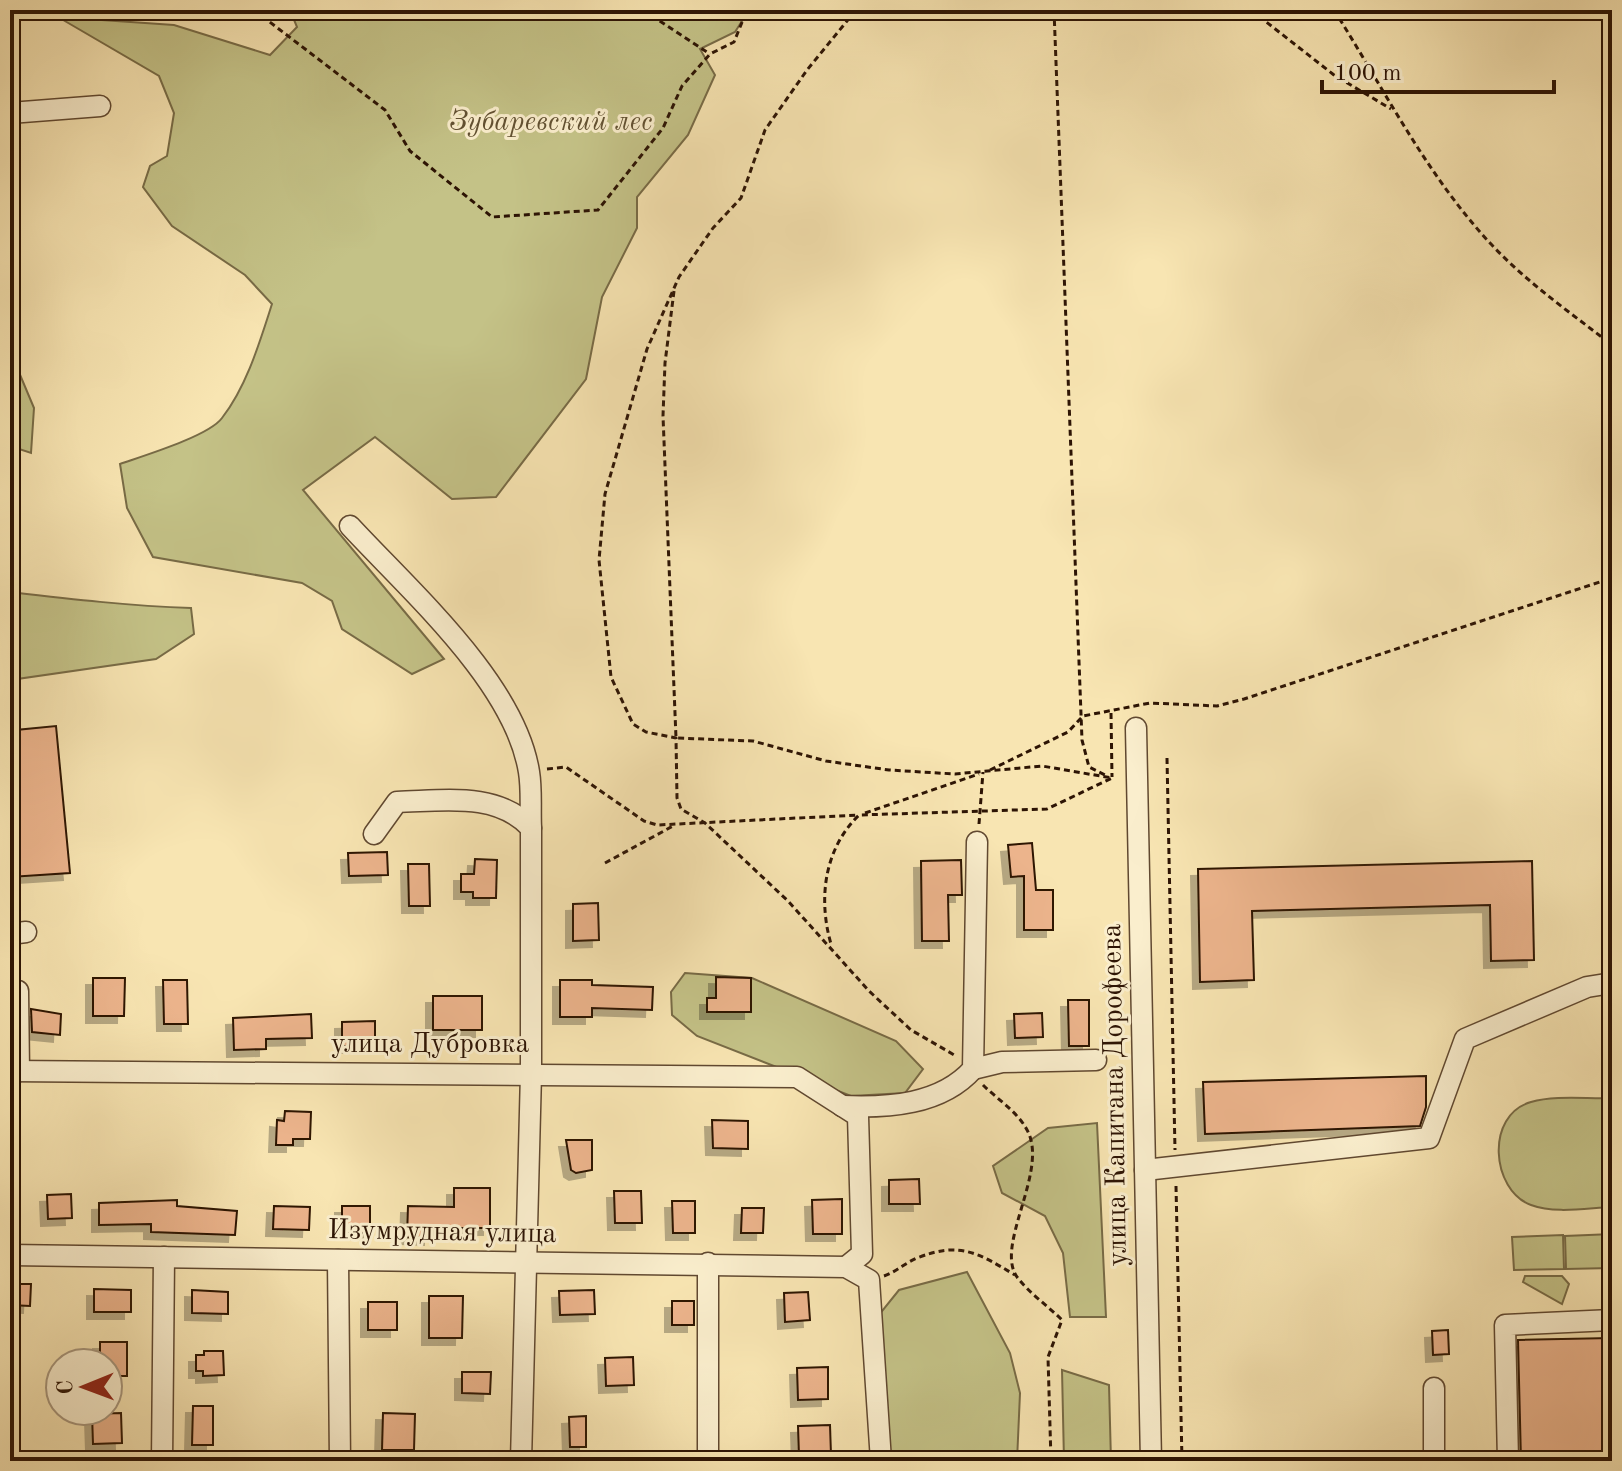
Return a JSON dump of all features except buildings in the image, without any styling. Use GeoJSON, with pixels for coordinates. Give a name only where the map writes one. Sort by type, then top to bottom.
{"type":"FeatureCollection","features":[{"type":"Feature","properties":{"kind":"street"},"geometry":{"type":"LineString","coordinates":[[10,113],[100,106]]}},
{"type":"Feature","properties":{"kind":"street"},"geometry":{"type":"LineString","coordinates":[[350,526],[480,667],[510,717],[529,771],[531,1073],[521,1461]]}},
{"type":"Feature","properties":{"kind":"street","name":"улица Капитана Дорофеева"},"geometry":{"type":"LineString","coordinates":[[1136,728],[1151,1461]]}},
{"type":"Feature","properties":{"kind":"street"},"geometry":{"type":"LineString","coordinates":[[374,834],[397,802],[479,801],[516,812],[531,828]]}},
{"type":"Feature","properties":{"kind":"street"},"geometry":{"type":"LineString","coordinates":[[973,1069],[977,842]]}},
{"type":"Feature","properties":{"kind":"street"},"geometry":{"type":"LineString","coordinates":[[1145,1170],[1429,1138],[1465,1039],[1587,987],[1612,983]]}},
{"type":"Feature","properties":{"kind":"street"},"geometry":{"type":"LineString","coordinates":[[10,991],[18,991],[14,1071]]}},
{"type":"Feature","properties":{"kind":"street"},"geometry":{"type":"LineString","coordinates":[[842,1106],[870,1107],[924,1099],[958,1086],[973,1069],[1002,1062],[1096,1060]]}},
{"type":"Feature","properties":{"kind":"street","name":"улица Дубровка"},"geometry":{"type":"LineString","coordinates":[[14,1071],[797,1077],[858,1116],[862,1254],[846,1267]]}},
{"type":"Feature","properties":{"kind":"street","name":"Изумрудная улица"},"geometry":{"type":"LineString","coordinates":[[10,1255],[846,1267],[869,1280]]}},
{"type":"Feature","properties":{"kind":"street"},"geometry":{"type":"LineString","coordinates":[[162,1461],[164,1257]]}},
{"type":"Feature","properties":{"kind":"street"},"geometry":{"type":"LineString","coordinates":[[338,1260],[340,1461]]}},
{"type":"Feature","properties":{"kind":"street"},"geometry":{"type":"LineString","coordinates":[[708,1263],[708,1461]]}},
{"type":"Feature","properties":{"kind":"street"},"geometry":{"type":"LineString","coordinates":[[869,1280],[881,1461]]}},
{"type":"Feature","properties":{"kind":"street"},"geometry":{"type":"LineString","coordinates":[[1508,1461],[1505,1325],[1612,1320]]}},
{"type":"Feature","properties":{"kind":"street"},"geometry":{"type":"LineString","coordinates":[[1434,1388],[1434,1461]]}},
{"type":"Feature","properties":{"kind":"path"},"geometry":{"type":"LineString","coordinates":[[254,10],[385,110],[410,151],[492,217],[598,210],[663,128],[682,86],[710,54],[734,42],[747,10]]}},
{"type":"Feature","properties":{"kind":"path"},"geometry":{"type":"LineString","coordinates":[[643,10],[710,54]]}},
{"type":"Feature","properties":{"kind":"path"},"geometry":{"type":"LineString","coordinates":[[856,10],[807,70],[765,130],[741,198],[696,250],[676,284],[647,349],[605,494],[599,560],[611,677],[621,705],[633,724],[646,732],[676,738],[753,741],[826,761],[889,770],[983,772],[1042,766],[1112,778]]}},
{"type":"Feature","properties":{"kind":"path"},"geometry":{"type":"LineString","coordinates":[[1054,10],[1082,740],[1089,767],[1112,778]]}},
{"type":"Feature","properties":{"kind":"path"},"geometry":{"type":"LineString","coordinates":[[1251,10],[1334,75],[1391,109]]}},
{"type":"Feature","properties":{"kind":"path"},"geometry":{"type":"LineString","coordinates":[[1334,10],[1391,109],[1490,243],[1612,345]]}},
{"type":"Feature","properties":{"kind":"path"},"geometry":{"type":"LineString","coordinates":[[676,284],[665,363],[663,416],[681,809],[705,823],[832,947],[869,991],[911,1030],[973,1069],[984,1086],[1012,1111],[1029,1134],[1032,1166],[1012,1247],[1015,1275]]}},
{"type":"Feature","properties":{"kind":"path"},"geometry":{"type":"LineString","coordinates":[[832,947],[824,909],[828,871],[841,837],[859,815],[1024,757],[1068,732],[1083,716],[1150,703],[1217,706],[1244,699],[1612,578]]}},
{"type":"Feature","properties":{"kind":"path"},"geometry":{"type":"LineString","coordinates":[[1111,713],[1112,778]]}},
{"type":"Feature","properties":{"kind":"path"},"geometry":{"type":"LineString","coordinates":[[1167,758],[1182,1461]]}},
{"type":"Feature","properties":{"kind":"path"},"geometry":{"type":"LineString","coordinates":[[529,771],[566,767],[644,821],[673,826],[859,815],[1047,809],[1112,778]]}},
{"type":"Feature","properties":{"kind":"path"},"geometry":{"type":"LineString","coordinates":[[977,842],[983,772]]}},
{"type":"Feature","properties":{"kind":"path"},"geometry":{"type":"LineString","coordinates":[[605,863],[673,826]]}},
{"type":"Feature","properties":{"kind":"path"},"geometry":{"type":"LineString","coordinates":[[869,1280],[891,1274],[916,1258],[954,1247],[981,1254],[1015,1275],[1062,1320],[1048,1357],[1051,1461]]}},
{"type":"Feature","properties":{"kind":"green space","name":"Зубаревский лес"},"geometry":{"type":"Polygon","coordinates":[[[290,10],[749,10],[735,32],[700,49],[715,75],[688,135],[637,197],[637,228],[602,297],[586,379],[496,497],[452,499],[375,437],[303,490],[444,659],[412,674],[342,629],[332,601],[302,583],[153,557],[127,508],[120,464],[204,432],[222,418],[246,378],[272,304],[245,275],[172,226],[143,187],[150,166],[167,156],[174,113],[159,76],[58,17],[174,25],[270,55],[297,27],[290,10]]]}},
{"type":"Feature","properties":{"kind":"green space"},"geometry":{"type":"Polygon","coordinates":[[[10,351],[34,408],[31,453],[10,446],[10,351]]]}},
{"type":"Feature","properties":{"kind":"green space"},"geometry":{"type":"Polygon","coordinates":[[[10,592],[191,608],[194,634],[156,659],[10,680],[10,592]]]}},
{"type":"Feature","properties":{"kind":"green space"},"geometry":{"type":"Polygon","coordinates":[[[685,973],[752,978],[896,1041],[923,1069],[905,1093],[851,1096],[697,1036],[672,1015],[671,992],[685,973]]]}},
{"type":"Feature","properties":{"kind":"green space"},"geometry":{"type":"Polygon","coordinates":[[[1612,1098],[1612,1207],[1571,1210],[1540,1208],[1518,1197],[1501,1169],[1499,1153],[1500,1136],[1506,1121],[1516,1110],[1531,1102],[1550,1099],[1612,1098]]]}},
{"type":"Feature","properties":{"kind":"green space"},"geometry":{"type":"Polygon","coordinates":[[[1097,1123],[1106,1317],[1070,1317],[1063,1253],[1045,1216],[1002,1193],[993,1166],[1048,1128],[1097,1123]]]}},
{"type":"Feature","properties":{"kind":"green space"},"geometry":{"type":"Polygon","coordinates":[[[1612,1234],[1612,1268],[1566,1269],[1565,1236],[1612,1234]]]}},
{"type":"Feature","properties":{"kind":"green space"},"geometry":{"type":"Polygon","coordinates":[[[1563,1235],[1564,1269],[1514,1270],[1512,1237],[1563,1235]]]}},
{"type":"Feature","properties":{"kind":"green space"},"geometry":{"type":"Polygon","coordinates":[[[967,1272],[1010,1353],[1020,1393],[1017,1461],[869,1461],[875,1441],[878,1316],[899,1290],[967,1272]]]}},
{"type":"Feature","properties":{"kind":"green space"},"geometry":{"type":"Polygon","coordinates":[[[1525,1276],[1562,1276],[1569,1284],[1562,1304],[1523,1282],[1525,1276]]]}},
{"type":"Feature","properties":{"kind":"green space"},"geometry":{"type":"Polygon","coordinates":[[[1062,1370],[1109,1385],[1111,1461],[1064,1461],[1062,1370]]]}}]}
